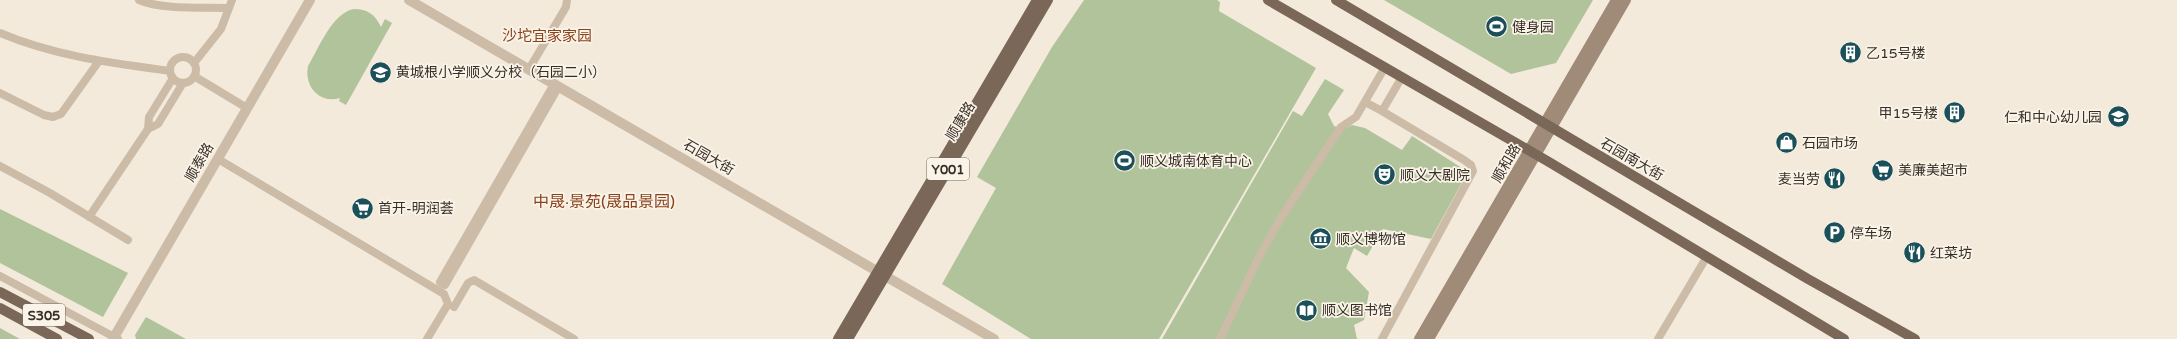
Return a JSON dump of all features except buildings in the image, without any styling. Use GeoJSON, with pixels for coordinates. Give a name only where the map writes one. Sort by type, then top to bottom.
{"type":"FeatureCollection","features":[{"type":"Feature","properties":{"kind":"main road","name":"顺康路"},"geometry":{"type":"LineString","coordinates":[[848,339],[881,273],[1037,0]]}},
{"type":"Feature","properties":{"kind":"main road","name":"顺康路"},"geometry":{"type":"LineString","coordinates":[[838,339],[881,273],[1048,0]]}},
{"type":"Feature","properties":{"kind":"main road"},"geometry":{"type":"LineString","coordinates":[[1268,0],[1532,153],[1844,339]]}},
{"type":"Feature","properties":{"kind":"main road","name":"石园南大街"},"geometry":{"type":"LineString","coordinates":[[1336,0],[1808,279],[1915,339]]}},
{"type":"Feature","properties":{"kind":"main road","name":"顺和路"},"geometry":{"type":"LineString","coordinates":[[1429,339],[1616,0]]}},
{"type":"Feature","properties":{"kind":"main road","name":"顺和路"},"geometry":{"type":"LineString","coordinates":[[1548,125],[1626,0]]}},
{"type":"Feature","properties":{"kind":"main road","name":"顺和路"},"geometry":{"type":"LineString","coordinates":[[1419,339],[1532,153]]}},
{"type":"Feature","properties":{"kind":"main road","name":"S305"},"geometry":{"type":"LineString","coordinates":[[0,292],[89,339]]}},
{"type":"Feature","properties":{"kind":"main road","name":"S305"},"geometry":{"type":"LineString","coordinates":[[0,308],[57,339]]}},
{"type":"Feature","properties":{"kind":"street"},"geometry":{"type":"LineString","coordinates":[[139,0],[146,3],[169,6],[229,8]]}},
{"type":"Feature","properties":{"kind":"street"},"geometry":{"type":"LineString","coordinates":[[194,63],[221,29],[232,0]]}},
{"type":"Feature","properties":{"kind":"street","name":"顺泰路"},"geometry":{"type":"LineString","coordinates":[[115,338],[310,0]]}},
{"type":"Feature","properties":{"kind":"street","name":"石园大街"},"geometry":{"type":"LineString","coordinates":[[410,0],[994,339]]}},
{"type":"Feature","properties":{"kind":"street"},"geometry":{"type":"LineString","coordinates":[[529,69],[563,12],[567,0]]}},
{"type":"Feature","properties":{"kind":"street"},"geometry":{"type":"LineString","coordinates":[[0,33],[46,49],[99,61],[171,74],[183,83]]}},
{"type":"Feature","properties":{"kind":"street"},"geometry":{"type":"LineString","coordinates":[[89,217],[148,129],[149,117],[171,74],[172,62],[180,57],[188,58],[194,63],[194,76]]}},
{"type":"Feature","properties":{"kind":"street"},"geometry":{"type":"LineString","coordinates":[[0,93],[44,115],[53,117],[61,114],[99,61]]}},
{"type":"Feature","properties":{"kind":"street"},"geometry":{"type":"LineString","coordinates":[[1220,339],[1259,257],[1282,216],[1340,127],[1356,118],[1385,67]]}},
{"type":"Feature","properties":{"kind":"street"},"geometry":{"type":"LineString","coordinates":[[194,76],[247,108]]}},
{"type":"Feature","properties":{"kind":"street"},"geometry":{"type":"LineString","coordinates":[[148,129],[158,124],[183,83],[194,76]]}},
{"type":"Feature","properties":{"kind":"street"},"geometry":{"type":"LineString","coordinates":[[1382,111],[1402,77]]}},
{"type":"Feature","properties":{"kind":"street"},"geometry":{"type":"LineString","coordinates":[[442,283],[556,85]]}},
{"type":"Feature","properties":{"kind":"street"},"geometry":{"type":"LineString","coordinates":[[1365,102],[1464,160],[1471,165],[1473,171],[1382,339]]}},
{"type":"Feature","properties":{"kind":"street"},"geometry":{"type":"LineString","coordinates":[[218,159],[444,294],[448,304],[427,339]]}},
{"type":"Feature","properties":{"kind":"street"},"geometry":{"type":"LineString","coordinates":[[0,166],[128,240]]}},
{"type":"Feature","properties":{"kind":"street"},"geometry":{"type":"LineString","coordinates":[[1658,339],[1706,258]]}},
{"type":"Feature","properties":{"kind":"street"},"geometry":{"type":"LineString","coordinates":[[0,276],[115,338]]}},
{"type":"Feature","properties":{"kind":"street"},"geometry":{"type":"LineString","coordinates":[[454,307],[468,284],[474,280],[574,339]]}},
{"type":"Feature","properties":{"kind":"green space","name":"顺义城南体育中心"},"geometry":{"type":"Polygon","coordinates":[[[1084,0],[1217,0],[1220,2],[1219,11],[1316,68],[1159,339],[1031,339],[942,284],[996,188],[977,177],[1052,47],[1084,0]]]}},
{"type":"Feature","properties":{"kind":"green space"},"geometry":{"type":"Polygon","coordinates":[[[1384,0],[1593,0],[1556,63],[1511,74],[1384,0]]]}},
{"type":"Feature","properties":{"kind":"green space"},"geometry":{"type":"Polygon","coordinates":[[[354,9],[367,11],[370,13],[381,27],[385,19],[392,23],[346,105],[339,101],[340,98],[326,98],[315,92],[308,80],[307,73],[308,66],[327,32],[339,17],[354,9]]]}},
{"type":"Feature","properties":{"kind":"green space"},"geometry":{"type":"Polygon","coordinates":[[[1325,79],[1344,90],[1328,114],[1334,126],[1344,129],[1352,125],[1365,128],[1402,150],[1412,136],[1465,170],[1466,175],[1431,239],[1383,229],[1367,256],[1354,248],[1346,268],[1369,292],[1364,320],[1354,325],[1357,339],[1162,339],[1293,111],[1302,116],[1325,79]]]}},
{"type":"Feature","properties":{"kind":"green space"},"geometry":{"type":"Polygon","coordinates":[[[0,209],[128,273],[103,317],[0,263],[0,209]]]}},
{"type":"Feature","properties":{"kind":"green space"},"geometry":{"type":"Polygon","coordinates":[[[146,317],[186,339],[136,339],[135,335],[146,317]]]}},
{"type":"Feature","properties":{"kind":"green space"},"geometry":{"type":"Polygon","coordinates":[[[0,328],[20,339],[0,339],[0,328]]]}},
{"type":"Feature","properties":{"kind":"place","name":"健身园"},"geometry":{"type":"Point","coordinates":[1497,27]}},
{"type":"Feature","properties":{"kind":"place","name":"乙15号楼"},"geometry":{"type":"Point","coordinates":[1851,53]}},
{"type":"Feature","properties":{"kind":"place","name":"黄城根小学顺义分校（石园二小）"},"geometry":{"type":"Point","coordinates":[380,72]}},
{"type":"Feature","properties":{"kind":"place","name":"甲15号楼"},"geometry":{"type":"Point","coordinates":[1954,113]}},
{"type":"Feature","properties":{"kind":"place","name":"仁和中心幼儿园"},"geometry":{"type":"Point","coordinates":[2118,117]}},
{"type":"Feature","properties":{"kind":"place","name":"石园市场"},"geometry":{"type":"Point","coordinates":[1787,143]}},
{"type":"Feature","properties":{"kind":"place","name":"顺义城南体育中心"},"geometry":{"type":"Point","coordinates":[1124,161]}},
{"type":"Feature","properties":{"kind":"place","name":"美廉美超市"},"geometry":{"type":"Point","coordinates":[1883,170]}},
{"type":"Feature","properties":{"kind":"place","name":"顺义大剧院"},"geometry":{"type":"Point","coordinates":[1384,175]}},
{"type":"Feature","properties":{"kind":"place","name":"麦当劳"},"geometry":{"type":"Point","coordinates":[1835,179]}},
{"type":"Feature","properties":{"kind":"place","name":"首开-明润荟"},"geometry":{"type":"Point","coordinates":[362,208]}},
{"type":"Feature","properties":{"kind":"place","name":"停车场"},"geometry":{"type":"Point","coordinates":[1834,233]}},
{"type":"Feature","properties":{"kind":"place","name":"顺义博物馆"},"geometry":{"type":"Point","coordinates":[1320,239]}},
{"type":"Feature","properties":{"kind":"place","name":"红菜坊"},"geometry":{"type":"Point","coordinates":[1914,253]}},
{"type":"Feature","properties":{"kind":"place","name":"顺义图书馆"},"geometry":{"type":"Point","coordinates":[1307,310]}},
{"type":"Feature","properties":{"kind":"district","name":"沙坨宜家家园"},"geometry":{"type":"Point","coordinates":[547,36]}},
{"type":"Feature","properties":{"kind":"district","name":"中晟·景苑(晟品景园)"},"geometry":{"type":"Point","coordinates":[604,201]}}]}
